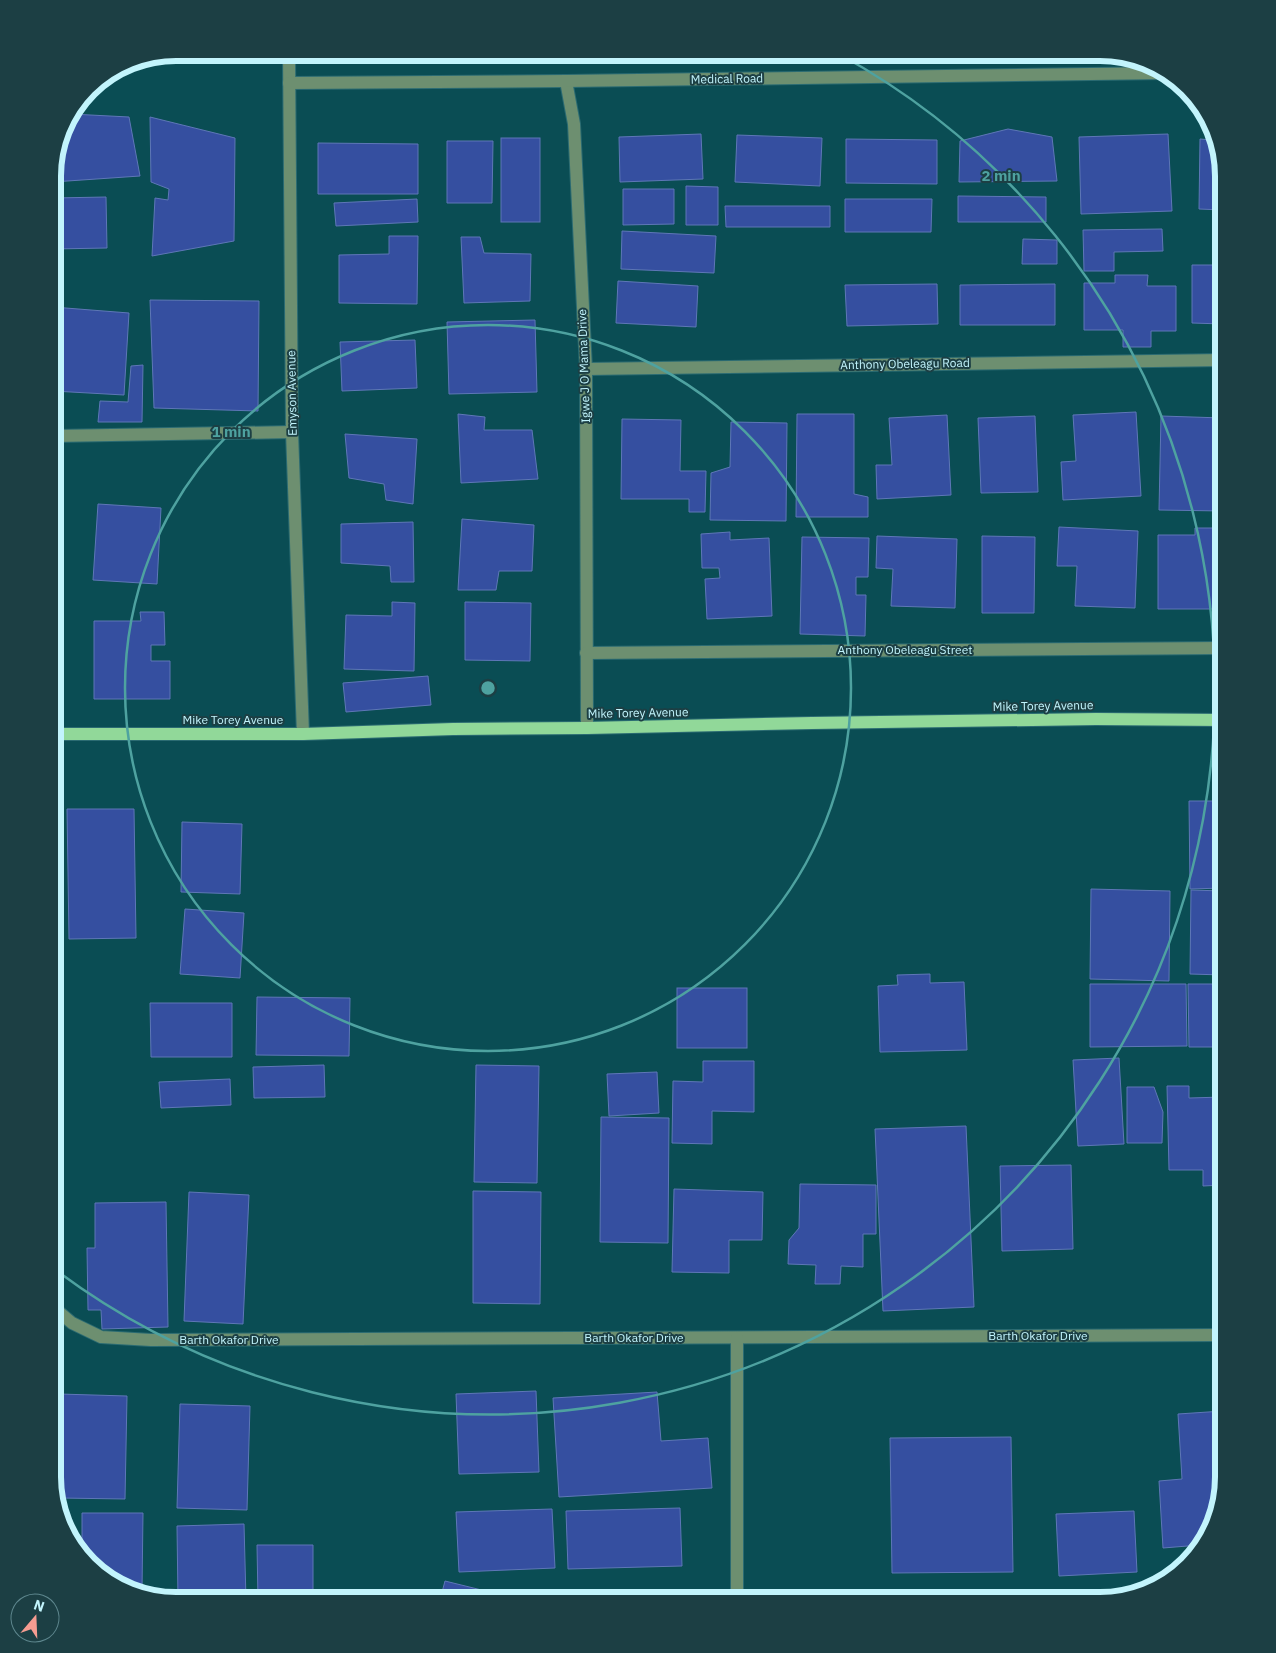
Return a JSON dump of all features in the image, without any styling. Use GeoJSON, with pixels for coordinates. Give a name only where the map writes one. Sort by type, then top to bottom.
{"type":"FeatureCollection","features":[{"type":"Feature","properties":{"kind":"main road","name":"Mike Torey Avenue"},"geometry":{"type":"LineString","coordinates":[[61,734],[303,734],[453,729],[1096,719],[1215,720]]}},
{"type":"Feature","properties":{"kind":"street","name":"Emyson Avenue"},"geometry":{"type":"LineString","coordinates":[[289,61],[292,432],[303,734]]}},
{"type":"Feature","properties":{"kind":"street","name":"Medical Road"},"geometry":{"type":"LineString","coordinates":[[289,83],[1150,73]]}},
{"type":"Feature","properties":{"kind":"street","name":"Igwe J O Mama Drive"},"geometry":{"type":"LineString","coordinates":[[566,81],[574,124],[586,369],[587,728]]}},
{"type":"Feature","properties":{"kind":"street","name":"Anthony Obeleagu Road"},"geometry":{"type":"LineString","coordinates":[[586,369],[1215,360]]}},
{"type":"Feature","properties":{"kind":"street"},"geometry":{"type":"LineString","coordinates":[[61,436],[292,432]]}},
{"type":"Feature","properties":{"kind":"street","name":"Anthony Obeleagu Street"},"geometry":{"type":"LineString","coordinates":[[586,652],[1215,648]]}},
{"type":"Feature","properties":{"kind":"street","name":"Barth Okafor Drive"},"geometry":{"type":"LineString","coordinates":[[61,1314],[72,1323],[101,1337],[151,1340],[1215,1335]]}},
{"type":"Feature","properties":{"kind":"street"},"geometry":{"type":"LineString","coordinates":[[737,1338],[737,1592]]}},
{"type":"Feature","properties":{"kind":"building"},"geometry":{"type":"Polygon","coordinates":[[[80,114],[129,117],[140,176],[61,181],[65,147],[70,132],[80,114]]]}},
{"type":"Feature","properties":{"kind":"building"},"geometry":{"type":"Polygon","coordinates":[[[150,117],[235,138],[234,241],[152,256],[155,198],[168,200],[169,189],[151,182],[150,117]]]}},
{"type":"Feature","properties":{"kind":"building"},"geometry":{"type":"Polygon","coordinates":[[[1008,129],[1052,137],[1057,181],[959,182],[960,141],[1008,129]]]}},
{"type":"Feature","properties":{"kind":"building"},"geometry":{"type":"Polygon","coordinates":[[[701,134],[703,179],[620,182],[619,137],[701,134]]]}},
{"type":"Feature","properties":{"kind":"building"},"geometry":{"type":"Polygon","coordinates":[[[1168,134],[1172,211],[1081,214],[1079,137],[1168,134]]]}},
{"type":"Feature","properties":{"kind":"building"},"geometry":{"type":"Polygon","coordinates":[[[737,135],[822,138],[820,186],[735,182],[737,135]]]}},
{"type":"Feature","properties":{"kind":"building"},"geometry":{"type":"Polygon","coordinates":[[[501,138],[540,138],[540,222],[501,222],[501,138]]]}},
{"type":"Feature","properties":{"kind":"building"},"geometry":{"type":"Polygon","coordinates":[[[846,139],[937,140],[937,184],[846,183],[846,139]]]}},
{"type":"Feature","properties":{"kind":"building"},"geometry":{"type":"Polygon","coordinates":[[[1200,139],[1209,140],[1211,147],[1215,177],[1215,210],[1199,209],[1200,139]]]}},
{"type":"Feature","properties":{"kind":"building"},"geometry":{"type":"Polygon","coordinates":[[[447,141],[493,141],[492,203],[447,203],[447,141]]]}},
{"type":"Feature","properties":{"kind":"building"},"geometry":{"type":"Polygon","coordinates":[[[318,143],[418,144],[418,194],[318,194],[318,143]]]}},
{"type":"Feature","properties":{"kind":"building"},"geometry":{"type":"Polygon","coordinates":[[[686,186],[718,187],[718,225],[686,225],[686,186]]]}},
{"type":"Feature","properties":{"kind":"building"},"geometry":{"type":"Polygon","coordinates":[[[623,189],[674,189],[674,224],[623,225],[623,189]]]}},
{"type":"Feature","properties":{"kind":"building"},"geometry":{"type":"Polygon","coordinates":[[[958,196],[1046,197],[1046,222],[958,222],[958,196]]]}},
{"type":"Feature","properties":{"kind":"building"},"geometry":{"type":"Polygon","coordinates":[[[106,197],[107,248],[61,249],[61,198],[106,197]]]}},
{"type":"Feature","properties":{"kind":"building"},"geometry":{"type":"Polygon","coordinates":[[[417,199],[418,222],[336,226],[334,203],[417,199]]]}},
{"type":"Feature","properties":{"kind":"building"},"geometry":{"type":"Polygon","coordinates":[[[845,199],[932,199],[931,232],[845,232],[845,199]]]}},
{"type":"Feature","properties":{"kind":"building"},"geometry":{"type":"Polygon","coordinates":[[[725,206],[830,206],[830,227],[726,227],[725,206]]]}},
{"type":"Feature","properties":{"kind":"building"},"geometry":{"type":"Polygon","coordinates":[[[1162,229],[1163,251],[1114,252],[1114,271],[1084,271],[1083,230],[1162,229]]]}},
{"type":"Feature","properties":{"kind":"building"},"geometry":{"type":"Polygon","coordinates":[[[622,231],[716,236],[714,273],[621,269],[622,231]]]}},
{"type":"Feature","properties":{"kind":"building"},"geometry":{"type":"Polygon","coordinates":[[[389,236],[418,236],[417,304],[339,303],[339,255],[389,254],[389,236]]]}},
{"type":"Feature","properties":{"kind":"building"},"geometry":{"type":"Polygon","coordinates":[[[461,237],[480,237],[484,253],[531,254],[530,301],[464,303],[461,237]]]}},
{"type":"Feature","properties":{"kind":"building"},"geometry":{"type":"Polygon","coordinates":[[[1023,239],[1057,240],[1057,264],[1022,264],[1023,239]]]}},
{"type":"Feature","properties":{"kind":"building"},"geometry":{"type":"Polygon","coordinates":[[[1192,265],[1215,265],[1215,324],[1192,323],[1192,265]]]}},
{"type":"Feature","properties":{"kind":"building"},"geometry":{"type":"Polygon","coordinates":[[[1115,275],[1148,275],[1147,286],[1176,286],[1176,331],[1151,331],[1151,347],[1123,347],[1123,330],[1084,330],[1084,283],[1115,283],[1115,275]]]}},
{"type":"Feature","properties":{"kind":"building"},"geometry":{"type":"Polygon","coordinates":[[[618,281],[698,286],[696,327],[616,323],[618,281]]]}},
{"type":"Feature","properties":{"kind":"building"},"geometry":{"type":"Polygon","coordinates":[[[937,284],[938,324],[847,326],[845,285],[937,284]]]}},
{"type":"Feature","properties":{"kind":"building"},"geometry":{"type":"Polygon","coordinates":[[[1055,284],[1055,325],[960,325],[960,285],[1055,284]]]}},
{"type":"Feature","properties":{"kind":"building"},"geometry":{"type":"Polygon","coordinates":[[[150,300],[259,301],[258,411],[154,408],[150,300]]]}},
{"type":"Feature","properties":{"kind":"building"},"geometry":{"type":"Polygon","coordinates":[[[61,308],[129,313],[124,395],[61,391],[61,308]]]}},
{"type":"Feature","properties":{"kind":"building"},"geometry":{"type":"Polygon","coordinates":[[[535,320],[537,392],[449,394],[447,322],[535,320]]]}},
{"type":"Feature","properties":{"kind":"building"},"geometry":{"type":"Polygon","coordinates":[[[415,340],[417,388],[342,391],[340,342],[415,340]]]}},
{"type":"Feature","properties":{"kind":"building"},"geometry":{"type":"Polygon","coordinates":[[[143,365],[142,422],[98,422],[100,401],[128,402],[131,366],[143,365]]]}},
{"type":"Feature","properties":{"kind":"building"},"geometry":{"type":"Polygon","coordinates":[[[1136,412],[1141,496],[1063,500],[1061,462],[1076,461],[1073,415],[1136,412]]]}},
{"type":"Feature","properties":{"kind":"building"},"geometry":{"type":"Polygon","coordinates":[[[458,414],[485,417],[484,430],[532,430],[538,479],[461,483],[458,414]]]}},
{"type":"Feature","properties":{"kind":"building"},"geometry":{"type":"Polygon","coordinates":[[[797,414],[854,414],[854,494],[868,497],[868,517],[796,517],[797,414]]]}},
{"type":"Feature","properties":{"kind":"building"},"geometry":{"type":"Polygon","coordinates":[[[947,415],[951,495],[877,499],[876,465],[892,465],[889,418],[947,415]]]}},
{"type":"Feature","properties":{"kind":"building"},"geometry":{"type":"Polygon","coordinates":[[[1035,416],[1038,492],[981,493],[978,418],[1035,416]]]}},
{"type":"Feature","properties":{"kind":"building"},"geometry":{"type":"Polygon","coordinates":[[[1161,416],[1215,418],[1215,511],[1159,510],[1161,416]]]}},
{"type":"Feature","properties":{"kind":"building"},"geometry":{"type":"Polygon","coordinates":[[[622,419],[681,420],[680,471],[706,471],[705,512],[689,512],[689,499],[621,499],[622,419]]]}},
{"type":"Feature","properties":{"kind":"building"},"geometry":{"type":"Polygon","coordinates":[[[731,422],[787,423],[786,521],[710,520],[711,473],[730,467],[731,422]]]}},
{"type":"Feature","properties":{"kind":"building"},"geometry":{"type":"Polygon","coordinates":[[[345,434],[417,439],[413,504],[386,500],[384,484],[349,478],[345,434]]]}},
{"type":"Feature","properties":{"kind":"building"},"geometry":{"type":"Polygon","coordinates":[[[98,504],[161,508],[157,584],[93,580],[98,504]]]}},
{"type":"Feature","properties":{"kind":"building"},"geometry":{"type":"Polygon","coordinates":[[[462,519],[534,525],[532,571],[499,571],[496,590],[458,590],[462,519]]]}},
{"type":"Feature","properties":{"kind":"building"},"geometry":{"type":"Polygon","coordinates":[[[413,522],[414,582],[391,582],[390,566],[341,563],[341,524],[413,522]]]}},
{"type":"Feature","properties":{"kind":"building"},"geometry":{"type":"Polygon","coordinates":[[[1059,527],[1138,531],[1135,608],[1075,606],[1077,566],[1057,566],[1059,527]]]}},
{"type":"Feature","properties":{"kind":"building"},"geometry":{"type":"Polygon","coordinates":[[[1195,528],[1215,528],[1215,609],[1158,609],[1158,535],[1195,535],[1195,528]]]}},
{"type":"Feature","properties":{"kind":"building"},"geometry":{"type":"Polygon","coordinates":[[[730,532],[730,540],[769,538],[772,616],[707,619],[705,579],[720,578],[719,568],[702,568],[701,534],[730,532]]]}},
{"type":"Feature","properties":{"kind":"building"},"geometry":{"type":"Polygon","coordinates":[[[877,536],[957,539],[955,608],[891,606],[893,569],[876,568],[877,536]]]}},
{"type":"Feature","properties":{"kind":"building"},"geometry":{"type":"Polygon","coordinates":[[[982,536],[1035,537],[1034,613],[982,613],[982,536]]]}},
{"type":"Feature","properties":{"kind":"building"},"geometry":{"type":"Polygon","coordinates":[[[802,537],[869,538],[868,577],[856,577],[856,595],[866,595],[865,636],[800,634],[802,537]]]}},
{"type":"Feature","properties":{"kind":"building"},"geometry":{"type":"Polygon","coordinates":[[[392,602],[415,603],[414,671],[344,669],[346,615],[392,616],[392,602]]]}},
{"type":"Feature","properties":{"kind":"building"},"geometry":{"type":"Polygon","coordinates":[[[465,602],[531,603],[530,661],[465,660],[465,602]]]}},
{"type":"Feature","properties":{"kind":"building"},"geometry":{"type":"Polygon","coordinates":[[[140,612],[164,612],[165,645],[151,645],[151,661],[170,661],[170,699],[94,699],[94,621],[141,621],[140,612]]]}},
{"type":"Feature","properties":{"kind":"building"},"geometry":{"type":"Polygon","coordinates":[[[428,676],[431,705],[346,712],[343,683],[428,676]]]}},
{"type":"Feature","properties":{"kind":"building"},"geometry":{"type":"Polygon","coordinates":[[[1189,801],[1215,801],[1215,888],[1190,889],[1189,801]]]}},
{"type":"Feature","properties":{"kind":"building"},"geometry":{"type":"Polygon","coordinates":[[[67,809],[134,809],[136,938],[69,939],[67,809]]]}},
{"type":"Feature","properties":{"kind":"building"},"geometry":{"type":"Polygon","coordinates":[[[182,822],[242,824],[240,894],[181,892],[182,822]]]}},
{"type":"Feature","properties":{"kind":"building"},"geometry":{"type":"Polygon","coordinates":[[[1091,889],[1170,891],[1169,981],[1090,979],[1091,889]]]}},
{"type":"Feature","properties":{"kind":"building"},"geometry":{"type":"Polygon","coordinates":[[[1191,890],[1215,891],[1215,975],[1190,974],[1191,890]]]}},
{"type":"Feature","properties":{"kind":"building"},"geometry":{"type":"Polygon","coordinates":[[[185,909],[244,913],[240,978],[180,974],[185,909]]]}},
{"type":"Feature","properties":{"kind":"building"},"geometry":{"type":"Polygon","coordinates":[[[930,974],[930,983],[964,982],[967,1050],[880,1052],[878,986],[898,985],[897,975],[930,974]]]}},
{"type":"Feature","properties":{"kind":"building"},"geometry":{"type":"Polygon","coordinates":[[[1090,984],[1186,984],[1187,1046],[1090,1047],[1090,984]]]}},
{"type":"Feature","properties":{"kind":"building"},"geometry":{"type":"Polygon","coordinates":[[[1188,984],[1215,984],[1215,1047],[1189,1047],[1188,984]]]}},
{"type":"Feature","properties":{"kind":"building"},"geometry":{"type":"Polygon","coordinates":[[[677,988],[747,988],[747,1048],[677,1048],[677,988]]]}},
{"type":"Feature","properties":{"kind":"building"},"geometry":{"type":"Polygon","coordinates":[[[257,997],[350,998],[349,1056],[256,1055],[257,997]]]}},
{"type":"Feature","properties":{"kind":"building"},"geometry":{"type":"Polygon","coordinates":[[[150,1003],[232,1003],[232,1057],[151,1057],[150,1003]]]}},
{"type":"Feature","properties":{"kind":"building"},"geometry":{"type":"Polygon","coordinates":[[[1119,1058],[1124,1144],[1078,1146],[1073,1060],[1119,1058]]]}},
{"type":"Feature","properties":{"kind":"building"},"geometry":{"type":"Polygon","coordinates":[[[703,1061],[754,1061],[754,1112],[712,1111],[712,1144],[672,1143],[673,1081],[703,1082],[703,1061]]]}},
{"type":"Feature","properties":{"kind":"building"},"geometry":{"type":"Polygon","coordinates":[[[324,1065],[325,1097],[254,1098],[253,1067],[324,1065]]]}},
{"type":"Feature","properties":{"kind":"building"},"geometry":{"type":"Polygon","coordinates":[[[476,1065],[539,1066],[537,1183],[474,1182],[476,1065]]]}},
{"type":"Feature","properties":{"kind":"building"},"geometry":{"type":"Polygon","coordinates":[[[657,1072],[659,1113],[609,1116],[607,1074],[657,1072]]]}},
{"type":"Feature","properties":{"kind":"building"},"geometry":{"type":"Polygon","coordinates":[[[230,1079],[231,1105],[161,1108],[159,1082],[230,1079]]]}},
{"type":"Feature","properties":{"kind":"building"},"geometry":{"type":"Polygon","coordinates":[[[1167,1086],[1189,1086],[1189,1098],[1215,1097],[1215,1185],[1203,1186],[1203,1170],[1169,1170],[1167,1086]]]}},
{"type":"Feature","properties":{"kind":"building"},"geometry":{"type":"Polygon","coordinates":[[[1127,1087],[1154,1087],[1163,1112],[1162,1143],[1127,1143],[1127,1087]]]}},
{"type":"Feature","properties":{"kind":"building"},"geometry":{"type":"Polygon","coordinates":[[[601,1117],[669,1118],[668,1243],[600,1242],[601,1117]]]}},
{"type":"Feature","properties":{"kind":"building"},"geometry":{"type":"Polygon","coordinates":[[[966,1126],[974,1307],[883,1311],[875,1129],[966,1126]]]}},
{"type":"Feature","properties":{"kind":"building"},"geometry":{"type":"Polygon","coordinates":[[[1071,1165],[1073,1249],[1002,1251],[1000,1166],[1071,1165]]]}},
{"type":"Feature","properties":{"kind":"building"},"geometry":{"type":"Polygon","coordinates":[[[800,1184],[876,1185],[876,1234],[863,1234],[863,1267],[841,1266],[840,1284],[815,1284],[816,1265],[788,1264],[789,1240],[799,1228],[800,1184]]]}},
{"type":"Feature","properties":{"kind":"building"},"geometry":{"type":"Polygon","coordinates":[[[674,1189],[763,1192],[762,1240],[729,1240],[729,1273],[672,1272],[674,1189]]]}},
{"type":"Feature","properties":{"kind":"building"},"geometry":{"type":"Polygon","coordinates":[[[473,1191],[541,1192],[540,1304],[473,1303],[473,1191]]]}},
{"type":"Feature","properties":{"kind":"building"},"geometry":{"type":"Polygon","coordinates":[[[189,1192],[249,1195],[243,1324],[184,1321],[189,1192]]]}},
{"type":"Feature","properties":{"kind":"building"},"geometry":{"type":"Polygon","coordinates":[[[166,1202],[168,1327],[102,1329],[101,1310],[88,1310],[87,1248],[95,1248],[95,1203],[166,1202]]]}},
{"type":"Feature","properties":{"kind":"building"},"geometry":{"type":"Polygon","coordinates":[[[536,1391],[539,1472],[459,1474],[456,1394],[536,1391]]]}},
{"type":"Feature","properties":{"kind":"building"},"geometry":{"type":"Polygon","coordinates":[[[657,1392],[661,1441],[708,1438],[712,1488],[559,1497],[553,1398],[657,1392]]]}},
{"type":"Feature","properties":{"kind":"building"},"geometry":{"type":"Polygon","coordinates":[[[61,1394],[127,1396],[125,1499],[63,1498],[61,1476],[61,1394]]]}},
{"type":"Feature","properties":{"kind":"building"},"geometry":{"type":"Polygon","coordinates":[[[180,1404],[250,1406],[247,1510],[177,1508],[180,1404]]]}},
{"type":"Feature","properties":{"kind":"building"},"geometry":{"type":"Polygon","coordinates":[[[1215,1412],[1214,1491],[1206,1521],[1192,1546],[1163,1548],[1159,1481],[1182,1479],[1178,1414],[1215,1412]]]}},
{"type":"Feature","properties":{"kind":"building"},"geometry":{"type":"Polygon","coordinates":[[[1011,1437],[1013,1572],[892,1573],[890,1438],[1011,1437]]]}},
{"type":"Feature","properties":{"kind":"building"},"geometry":{"type":"Polygon","coordinates":[[[680,1508],[682,1566],[568,1569],[566,1511],[680,1508]]]}},
{"type":"Feature","properties":{"kind":"building"},"geometry":{"type":"Polygon","coordinates":[[[552,1509],[555,1568],[459,1572],[456,1512],[552,1509]]]}},
{"type":"Feature","properties":{"kind":"building"},"geometry":{"type":"Polygon","coordinates":[[[1134,1511],[1137,1572],[1059,1576],[1056,1514],[1134,1511]]]}},
{"type":"Feature","properties":{"kind":"building"},"geometry":{"type":"Polygon","coordinates":[[[82,1513],[143,1513],[142,1587],[126,1580],[101,1563],[82,1541],[82,1513]]]}},
{"type":"Feature","properties":{"kind":"building"},"geometry":{"type":"Polygon","coordinates":[[[244,1524],[246,1592],[178,1592],[177,1526],[244,1524]]]}},
{"type":"Feature","properties":{"kind":"building"},"geometry":{"type":"Polygon","coordinates":[[[257,1545],[313,1545],[313,1592],[258,1592],[257,1545]]]}},
{"type":"Feature","properties":{"kind":"building"},"geometry":{"type":"Polygon","coordinates":[[[445,1581],[490,1592],[442,1592],[445,1581]]]}}]}
